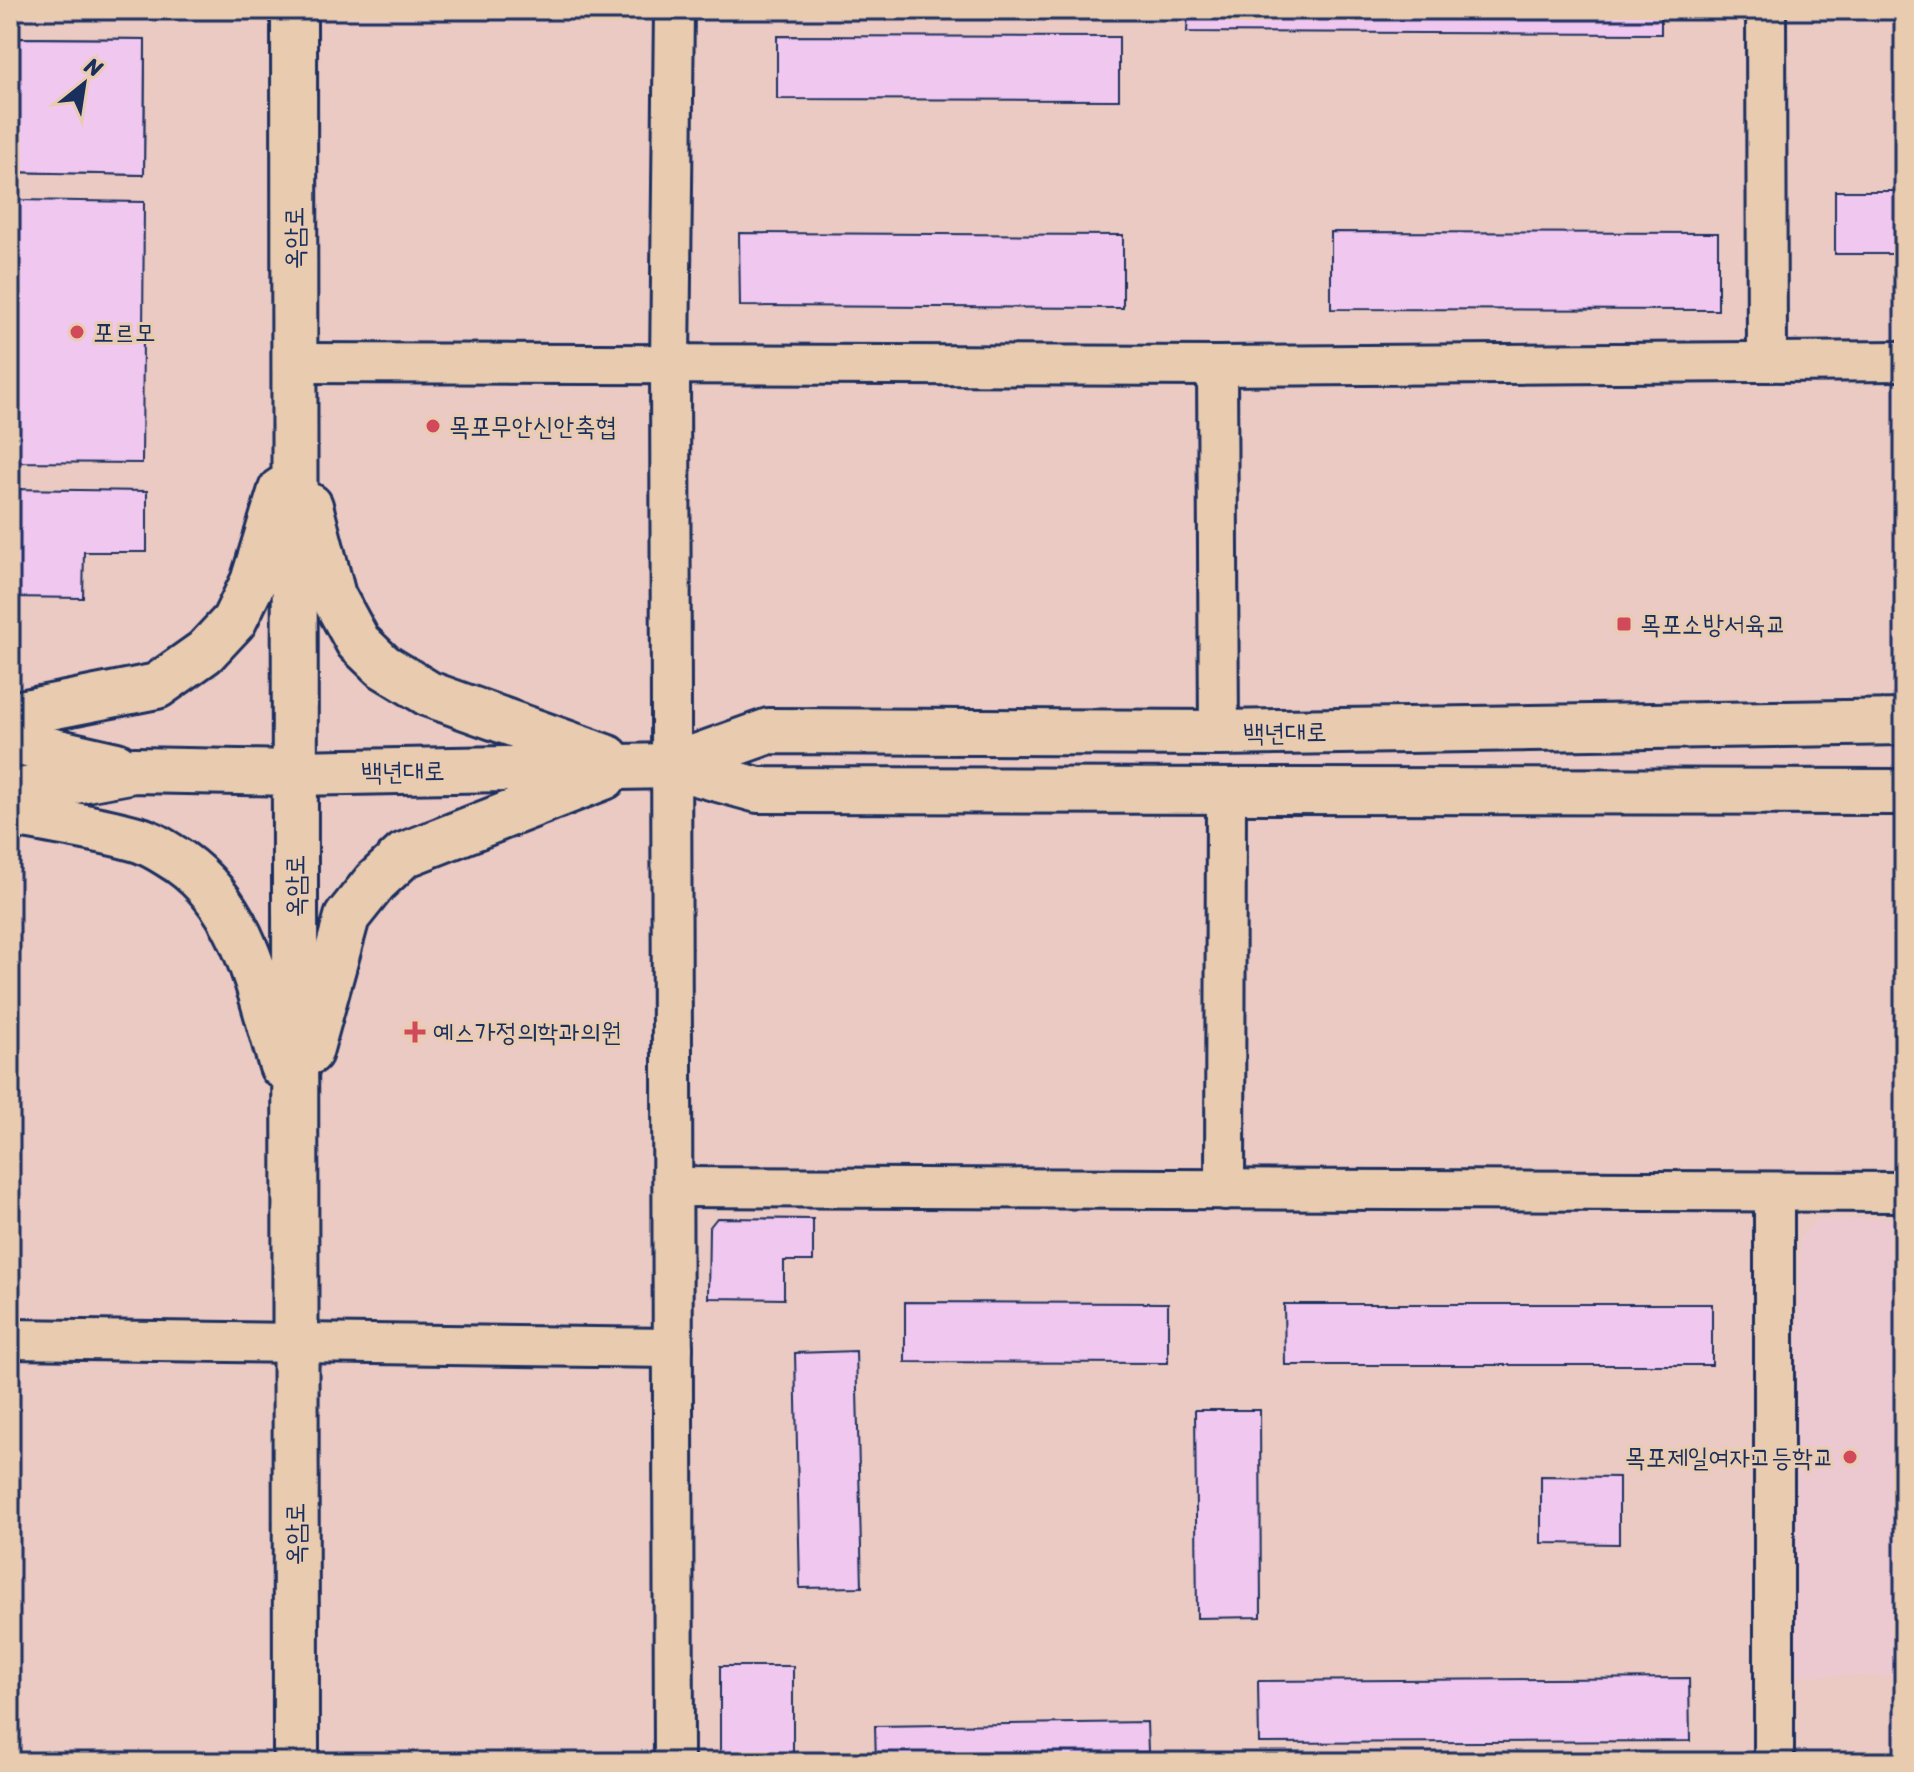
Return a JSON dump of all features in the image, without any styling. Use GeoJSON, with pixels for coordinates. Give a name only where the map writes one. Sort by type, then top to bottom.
{"type":"FeatureCollection","features":[{"type":"Feature","properties":{"kind":"street","name":"옥암로"},"geometry":{"type":"LineString","coordinates":[[294,10],[296,1762]]}},
{"type":"Feature","properties":{"kind":"street"},"geometry":{"type":"LineString","coordinates":[[674,10],[670,364],[652,766],[673,1187],[674,1762]]}},
{"type":"Feature","properties":{"kind":"street"},"geometry":{"type":"LineString","coordinates":[[1766,10],[1767,362]]}},
{"type":"Feature","properties":{"kind":"street"},"geometry":{"type":"LineString","coordinates":[[294,363],[1217,366],[1904,361]]}},
{"type":"Feature","properties":{"kind":"street"},"geometry":{"type":"LineString","coordinates":[[1217,366],[1219,733]]}},
{"type":"Feature","properties":{"kind":"street"},"geometry":{"type":"LineString","coordinates":[[294,445],[333,596],[358,642],[383,666],[429,694],[652,766]]}},
{"type":"Feature","properties":{"kind":"street"},"geometry":{"type":"LineString","coordinates":[[10,715],[157,686],[205,652],[234,621],[253,582],[294,445]]}},
{"type":"Feature","properties":{"kind":"street","name":"백년대로"},"geometry":{"type":"LineString","coordinates":[[652,766],[769,731],[1219,733],[1904,722]]}},
{"type":"Feature","properties":{"kind":"street","name":"백년대로"},"geometry":{"type":"LineString","coordinates":[[10,741],[134,770]]}},
{"type":"Feature","properties":{"kind":"street"},"geometry":{"type":"LineString","coordinates":[[295,1110],[347,917],[375,882],[404,855],[652,766]]}},
{"type":"Feature","properties":{"kind":"street","name":"백년대로"},"geometry":{"type":"LineString","coordinates":[[10,793],[134,770],[294,773],[652,766],[758,790],[1904,792]]}},
{"type":"Feature","properties":{"kind":"street"},"geometry":{"type":"LineString","coordinates":[[1225,1190],[1226,793]]}},
{"type":"Feature","properties":{"kind":"street"},"geometry":{"type":"LineString","coordinates":[[10,813],[138,839],[162,850],[199,875],[225,906],[245,944],[295,1110]]}},
{"type":"Feature","properties":{"kind":"street"},"geometry":{"type":"LineString","coordinates":[[673,1187],[1904,1192]]}},
{"type":"Feature","properties":{"kind":"street"},"geometry":{"type":"LineString","coordinates":[[1774,1192],[1774,1762]]}},
{"type":"Feature","properties":{"kind":"street"},"geometry":{"type":"LineString","coordinates":[[10,1339],[673,1348]]}},
{"type":"Feature","properties":{"kind":"shaded area","name":"목포제일여자고등학교"},"geometry":{"type":"Polygon","coordinates":[[[1904,1218],[1904,1676],[1791,1675],[1800,1239],[1816,1220],[1904,1218]]]}},
{"type":"Feature","properties":{"kind":"building"},"geometry":{"type":"Polygon","coordinates":[[[1188,10],[1661,10],[1661,34],[1187,32],[1188,10]]]}},
{"type":"Feature","properties":{"kind":"building"},"geometry":{"type":"Polygon","coordinates":[[[777,36],[1119,37],[1119,100],[777,99],[777,36]]]}},
{"type":"Feature","properties":{"kind":"building","name":"포르모"},"geometry":{"type":"Polygon","coordinates":[[[10,38],[145,39],[144,175],[16,172],[15,200],[144,202],[142,463],[10,462],[10,38]]]}},
{"type":"Feature","properties":{"kind":"building"},"geometry":{"type":"Polygon","coordinates":[[[10,38],[145,39],[144,175],[10,172],[10,38]]]}},
{"type":"Feature","properties":{"kind":"building"},"geometry":{"type":"Polygon","coordinates":[[[1835,191],[1904,191],[1904,254],[1835,254],[1835,191]]]}},
{"type":"Feature","properties":{"kind":"building"},"geometry":{"type":"Polygon","coordinates":[[[1331,232],[1718,233],[1718,310],[1331,309],[1331,232]]]}},
{"type":"Feature","properties":{"kind":"building"},"geometry":{"type":"Polygon","coordinates":[[[739,233],[1123,235],[1123,308],[740,306],[739,233]]]}},
{"type":"Feature","properties":{"kind":"building"},"geometry":{"type":"Polygon","coordinates":[[[10,489],[147,491],[147,552],[84,552],[83,598],[10,597],[10,489]]]}},
{"type":"Feature","properties":{"kind":"building"},"geometry":{"type":"Polygon","coordinates":[[[717,1218],[813,1219],[813,1261],[784,1261],[784,1299],[708,1298],[709,1228],[717,1218]]]}},
{"type":"Feature","properties":{"kind":"building"},"geometry":{"type":"Polygon","coordinates":[[[905,1302],[1168,1303],[1168,1363],[905,1362],[905,1302]]]}},
{"type":"Feature","properties":{"kind":"building"},"geometry":{"type":"Polygon","coordinates":[[[1284,1304],[1712,1304],[1712,1365],[1285,1365],[1284,1304]]]}},
{"type":"Feature","properties":{"kind":"building"},"geometry":{"type":"Polygon","coordinates":[[[856,1351],[862,1587],[800,1588],[795,1353],[856,1351]]]}},
{"type":"Feature","properties":{"kind":"building"},"geometry":{"type":"Polygon","coordinates":[[[1195,1410],[1260,1410],[1261,1617],[1197,1618],[1195,1410]]]}},
{"type":"Feature","properties":{"kind":"building"},"geometry":{"type":"Polygon","coordinates":[[[1541,1476],[1619,1477],[1619,1544],[1541,1543],[1541,1476]]]}},
{"type":"Feature","properties":{"kind":"building"},"geometry":{"type":"Polygon","coordinates":[[[720,1666],[793,1666],[793,1762],[720,1762],[720,1666]]]}},
{"type":"Feature","properties":{"kind":"building"},"geometry":{"type":"Polygon","coordinates":[[[1689,1678],[1690,1741],[1259,1743],[1258,1681],[1689,1678]]]}},
{"type":"Feature","properties":{"kind":"building"},"geometry":{"type":"Polygon","coordinates":[[[1147,1722],[1148,1752],[1136,1752],[1136,1762],[876,1762],[875,1726],[1147,1722]]]}},
{"type":"Feature","properties":{"kind":"building"},"geometry":{"type":"Polygon","coordinates":[[[1800,1757],[1904,1759],[1904,1762],[1800,1762],[1800,1757]]]}},
{"type":"Feature","properties":{"kind":"place","name":"포르모"},"geometry":{"type":"Point","coordinates":[77,332]}},
{"type":"Feature","properties":{"kind":"place","name":"목포무안신안축협"},"geometry":{"type":"Point","coordinates":[433,426]}},
{"type":"Feature","properties":{"kind":"place","name":"목포소방서육교"},"geometry":{"type":"Point","coordinates":[1624,624]}},
{"type":"Feature","properties":{"kind":"place","name":"예스가정의학과의원"},"geometry":{"type":"Point","coordinates":[415,1032]}},
{"type":"Feature","properties":{"kind":"place","name":"목포제일여자고등학교"},"geometry":{"type":"Point","coordinates":[1850,1457]}}]}
